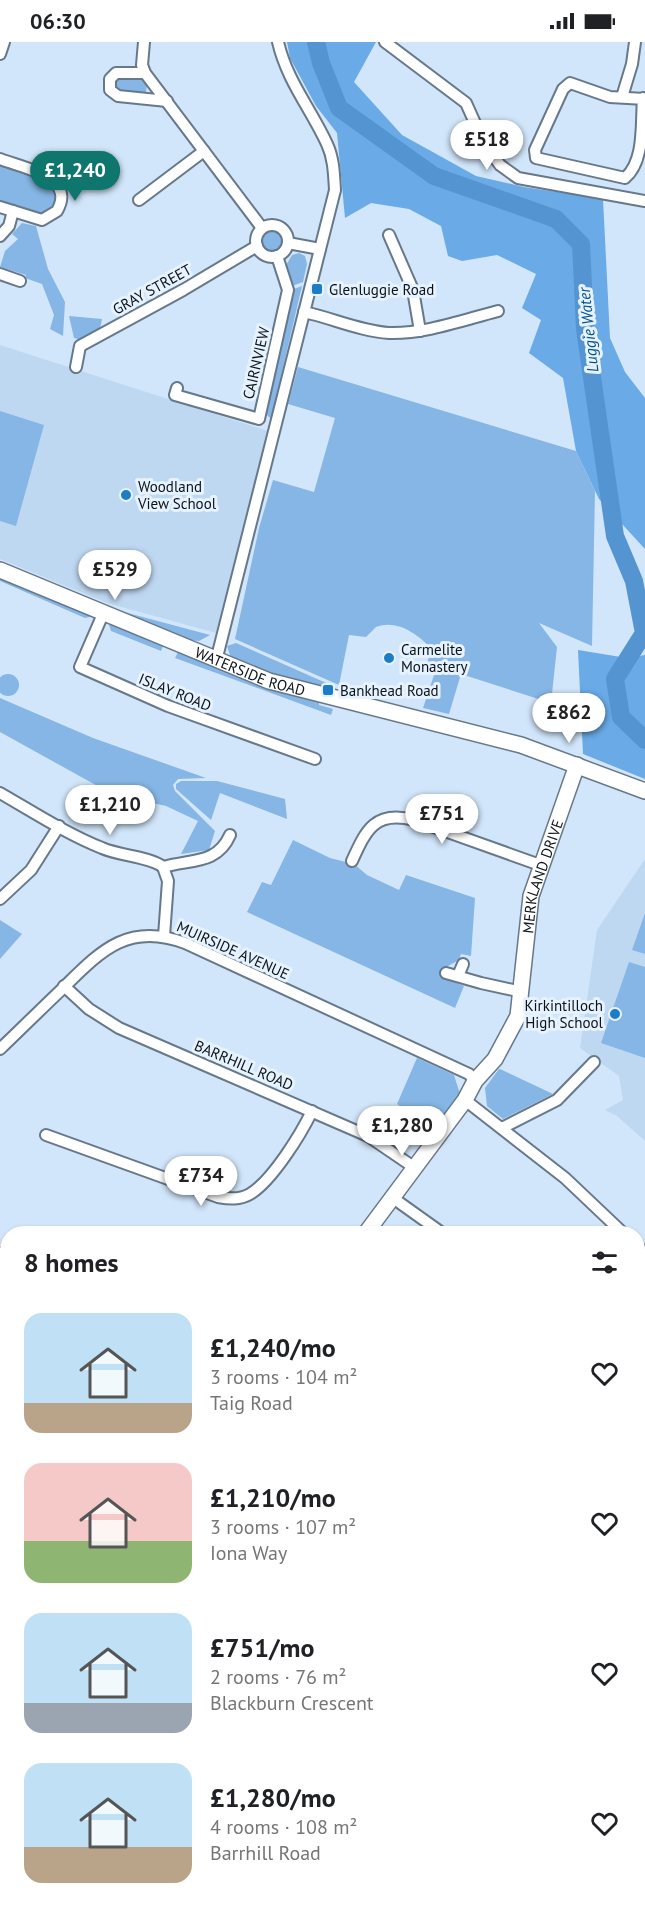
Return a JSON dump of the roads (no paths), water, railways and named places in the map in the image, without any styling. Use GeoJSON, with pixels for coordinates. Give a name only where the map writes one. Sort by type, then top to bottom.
{"type":"FeatureCollection","features":[{"type":"Feature","properties":{"kind":"main road","name":"WATERSIDE ROAD"},"geometry":{"type":"LineString","coordinates":[[0,570],[216,661],[299,690],[521,745],[645,791]]}},
{"type":"Feature","properties":{"kind":"main road","name":"MERKLAND DRIVE"},"geometry":{"type":"LineString","coordinates":[[371,1226],[465,1100],[476,1081],[495,1059],[513,1029],[522,992],[527,919],[540,865],[577,765]]}},
{"type":"Feature","properties":{"kind":"street"},"geometry":{"type":"LineString","coordinates":[[0,54],[4,42]]}},
{"type":"Feature","properties":{"kind":"street"},"geometry":{"type":"LineString","coordinates":[[144,42],[142,65],[145,73],[262,228]]}},
{"type":"Feature","properties":{"kind":"street"},"geometry":{"type":"LineString","coordinates":[[216,661],[335,190],[334,169],[328,144],[293,84],[278,42]]}},
{"type":"Feature","properties":{"kind":"street"},"geometry":{"type":"LineString","coordinates":[[385,42],[466,103],[483,141],[500,165],[518,178],[645,201]]}},
{"type":"Feature","properties":{"kind":"street"},"geometry":{"type":"LineString","coordinates":[[622,97],[632,64],[635,42]]}},
{"type":"Feature","properties":{"kind":"street"},"geometry":{"type":"LineString","coordinates":[[145,73],[116,73],[109,83],[110,90],[118,96],[167,101]]}},
{"type":"Feature","properties":{"kind":"street"},"geometry":{"type":"LineString","coordinates":[[570,83],[610,97],[644,98],[639,154],[634,171],[625,178],[536,158],[535,150],[563,89],[570,83]]}},
{"type":"Feature","properties":{"kind":"street"},"geometry":{"type":"LineString","coordinates":[[139,200],[204,151]]}},
{"type":"Feature","properties":{"kind":"street"},"geometry":{"type":"LineString","coordinates":[[0,159],[52,178],[61,193],[60,205],[48,218],[35,219],[0,207]]}},
{"type":"Feature","properties":{"kind":"street"},"geometry":{"type":"LineString","coordinates":[[0,236],[9,226],[13,211]]}},
{"type":"Feature","properties":{"kind":"street"},"geometry":{"type":"LineString","coordinates":[[278,225],[286,232],[288,243],[285,252],[277,256],[263,254],[257,246],[256,236],[262,228],[278,225]]}},
{"type":"Feature","properties":{"kind":"street"},"geometry":{"type":"LineString","coordinates":[[389,235],[410,282],[420,331]]}},
{"type":"Feature","properties":{"kind":"street"},"geometry":{"type":"LineString","coordinates":[[288,243],[320,249]]}},
{"type":"Feature","properties":{"kind":"street","name":"GRAY STREET"},"geometry":{"type":"LineString","coordinates":[[76,367],[80,345],[183,290],[257,246]]}},
{"type":"Feature","properties":{"kind":"street","name":"CAIRNVIEW"},"geometry":{"type":"LineString","coordinates":[[177,388],[175,395],[259,419],[288,290],[277,256]]}},
{"type":"Feature","properties":{"kind":"street"},"geometry":{"type":"LineString","coordinates":[[0,274],[21,280]]}},
{"type":"Feature","properties":{"kind":"street"},"geometry":{"type":"LineString","coordinates":[[304,312],[373,331],[420,331],[498,311]]}},
{"type":"Feature","properties":{"kind":"street","name":"ISLAY ROAD"},"geometry":{"type":"LineString","coordinates":[[103,614],[80,667],[168,706],[315,759]]}},
{"type":"Feature","properties":{"kind":"street"},"geometry":{"type":"LineString","coordinates":[[0,793],[100,848],[133,858],[154,861],[164,867],[208,858],[221,850],[230,835]]}},
{"type":"Feature","properties":{"kind":"street"},"geometry":{"type":"LineString","coordinates":[[352,861],[370,828],[382,819],[392,817],[414,820],[540,865]]}},
{"type":"Feature","properties":{"kind":"street"},"geometry":{"type":"LineString","coordinates":[[0,899],[31,870],[59,826]]}},
{"type":"Feature","properties":{"kind":"street"},"geometry":{"type":"LineString","coordinates":[[164,867],[168,881],[164,936]]}},
{"type":"Feature","properties":{"kind":"street","name":"MUIRSIDE AVENUE"},"geometry":{"type":"LineString","coordinates":[[0,1049],[96,956],[115,943],[138,936],[164,936],[185,943],[469,1074],[476,1081]]}},
{"type":"Feature","properties":{"kind":"street"},"geometry":{"type":"LineString","coordinates":[[458,976],[463,964]]}},
{"type":"Feature","properties":{"kind":"street"},"geometry":{"type":"LineString","coordinates":[[447,973],[522,992]]}},
{"type":"Feature","properties":{"kind":"street","name":"BARRHILL ROAD"},"geometry":{"type":"LineString","coordinates":[[64,986],[89,1009],[119,1028],[368,1136],[415,1167]]}},
{"type":"Feature","properties":{"kind":"street"},"geometry":{"type":"LineString","coordinates":[[502,1128],[556,1100],[594,1062]]}},
{"type":"Feature","properties":{"kind":"street"},"geometry":{"type":"LineString","coordinates":[[465,1100],[565,1178],[616,1226]]}},
{"type":"Feature","properties":{"kind":"street"},"geometry":{"type":"LineString","coordinates":[[46,1135],[209,1194],[230,1199],[250,1194],[267,1179],[305,1126],[312,1111]]}},
{"type":"Feature","properties":{"kind":"street"},"geometry":{"type":"LineString","coordinates":[[393,1198],[432,1226]]}},
{"type":"Feature","properties":{"kind":"waterway","name":"Luggie Water"},"geometry":{"type":"LineString","coordinates":[[316,42],[321,63],[339,108],[434,176],[556,219],[581,244],[585,329],[615,536],[634,581],[644,633],[615,679],[621,717],[645,740]]}},
{"type":"Feature","properties":{"kind":"place","name":"Glenluggie Road"},"geometry":{"type":"Point","coordinates":[317,289]}},
{"type":"Feature","properties":{"kind":"place","name":"Woodland View School"},"geometry":{"type":"Point","coordinates":[126,495]}},
{"type":"Feature","properties":{"kind":"place","name":"Carmelite Monastery"},"geometry":{"type":"Point","coordinates":[389,658]}},
{"type":"Feature","properties":{"kind":"place","name":"Bankhead Road"},"geometry":{"type":"Point","coordinates":[328,690]}},
{"type":"Feature","properties":{"kind":"place","name":"Kirkintilloch High School"},"geometry":{"type":"Point","coordinates":[615,1014]}}]}
